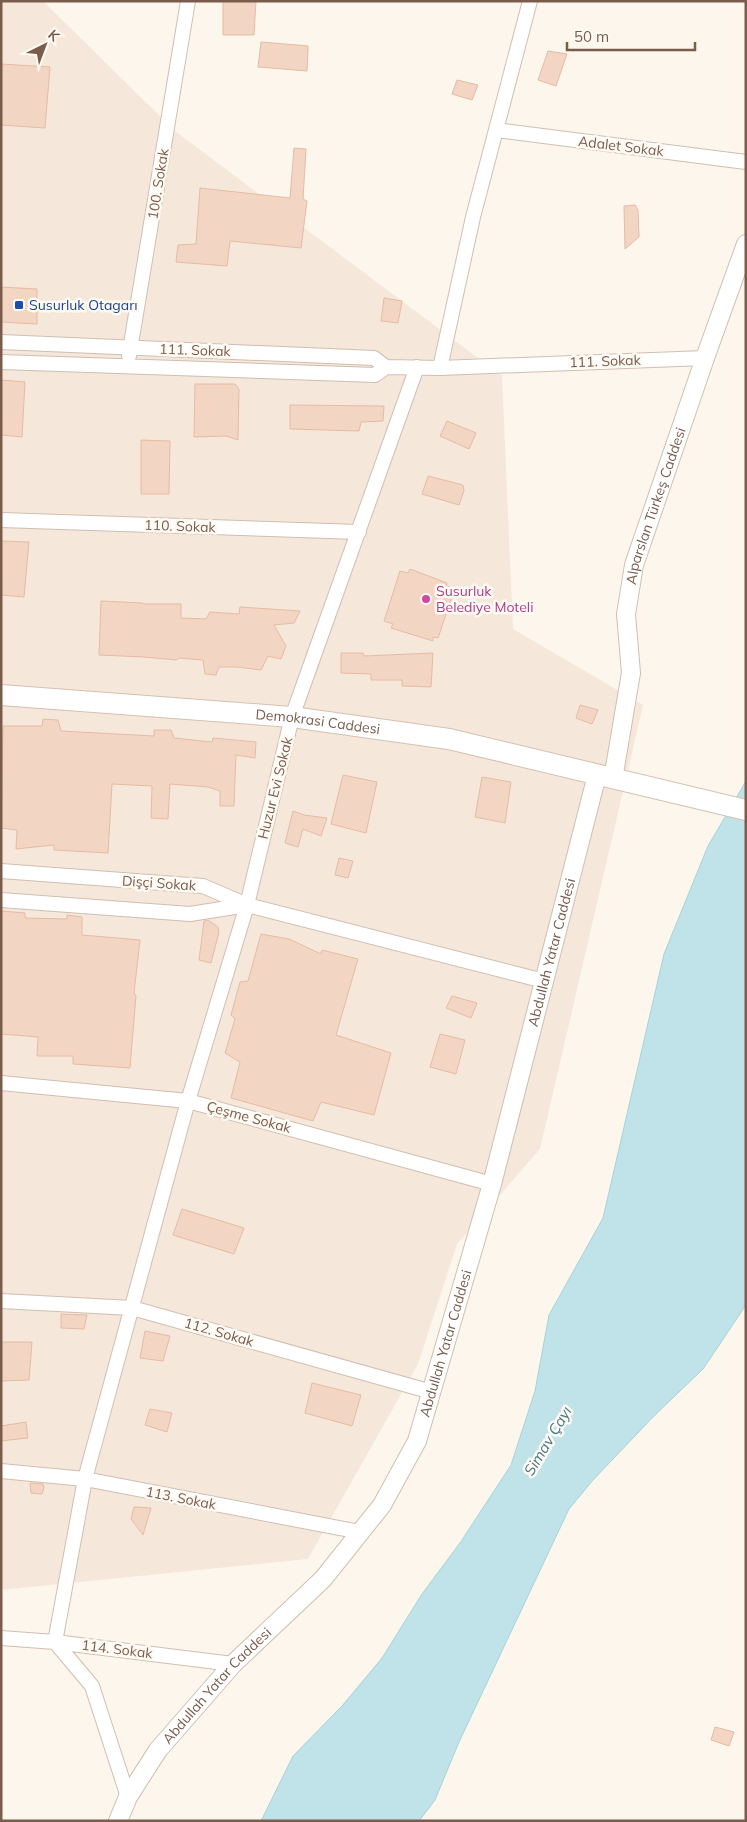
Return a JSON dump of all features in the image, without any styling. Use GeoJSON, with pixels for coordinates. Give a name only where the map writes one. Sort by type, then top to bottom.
{"type":"FeatureCollection","features":[{"type":"Feature","properties":{"kind":"main road","name":"Demokrasi Caddesi"},"geometry":{"type":"LineString","coordinates":[[1,695],[292,717],[450,739],[746,810]]}},
{"type":"Feature","properties":{"kind":"street","name":"100. Sokak"},"geometry":{"type":"LineString","coordinates":[[128,366],[188,1]]}},
{"type":"Feature","properties":{"kind":"street"},"geometry":{"type":"LineString","coordinates":[[440,368],[473,217],[530,1]]}},
{"type":"Feature","properties":{"kind":"street","name":"Adalet Sokak"},"geometry":{"type":"LineString","coordinates":[[496,130],[746,162]]}},
{"type":"Feature","properties":{"kind":"street","name":"Alparslan Türkeş Caddesi"},"geometry":{"type":"LineString","coordinates":[[613,779],[631,673],[626,614],[634,565],[746,244]]}},
{"type":"Feature","properties":{"kind":"street","name":"111. Sokak"},"geometry":{"type":"LineString","coordinates":[[1,342],[374,358],[386,367]]}},
{"type":"Feature","properties":{"kind":"street","name":"111. Sokak"},"geometry":{"type":"LineString","coordinates":[[1,362],[375,375],[386,367],[440,368],[705,358]]}},
{"type":"Feature","properties":{"kind":"street","name":"Huzur Evi Sokak"},"geometry":{"type":"LineString","coordinates":[[55,1642],[85,1479],[188,1101],[247,905],[292,717],[417,367]]}},
{"type":"Feature","properties":{"kind":"street","name":"110. Sokak"},"geometry":{"type":"LineString","coordinates":[[1,520],[359,532]]}},
{"type":"Feature","properties":{"kind":"street","name":"Abdullah Yatar Caddesi"},"geometry":{"type":"LineString","coordinates":[[118,1821],[128,1796],[158,1750],[234,1664],[323,1579],[382,1506],[417,1441],[492,1184],[544,981],[613,779]]}},
{"type":"Feature","properties":{"kind":"street","name":"Dişçi Sokak"},"geometry":{"type":"LineString","coordinates":[[1,871],[203,886],[247,905]]}},
{"type":"Feature","properties":{"kind":"street","name":"Dişçi Sokak"},"geometry":{"type":"LineString","coordinates":[[1,900],[190,914],[247,905]]}},
{"type":"Feature","properties":{"kind":"street"},"geometry":{"type":"LineString","coordinates":[[247,905],[544,981]]}},
{"type":"Feature","properties":{"kind":"street","name":"Çeşme Sokak"},"geometry":{"type":"LineString","coordinates":[[1,1082],[188,1101],[492,1184]]}},
{"type":"Feature","properties":{"kind":"street","name":"112. Sokak"},"geometry":{"type":"LineString","coordinates":[[1,1301],[132,1308],[432,1392]]}},
{"type":"Feature","properties":{"kind":"street","name":"113. Sokak"},"geometry":{"type":"LineString","coordinates":[[1,1470],[85,1479],[360,1532]]}},
{"type":"Feature","properties":{"kind":"street","name":"114. Sokak"},"geometry":{"type":"LineString","coordinates":[[1,1638],[55,1642],[234,1664]]}},
{"type":"Feature","properties":{"kind":"street"},"geometry":{"type":"LineString","coordinates":[[55,1642],[92,1686],[128,1796]]}},
{"type":"Feature","properties":{"kind":"shaded area"},"geometry":{"type":"Polygon","coordinates":[[[1,1],[43,1],[175,131],[502,376],[513,629],[643,705],[540,1149],[457,1244],[418,1364],[308,1559],[1,1590],[1,1]]]}},
{"type":"Feature","properties":{"kind":"water","name":"Simav Çayı"},"geometry":{"type":"Polygon","coordinates":[[[746,781],[746,1305],[703,1369],[654,1416],[593,1480],[569,1509],[459,1742],[435,1800],[419,1821],[261,1821],[293,1756],[342,1706],[382,1658],[422,1594],[460,1543],[511,1465],[535,1391],[549,1315],[603,1218],[664,954],[708,846],[746,781]]]}},
{"type":"Feature","properties":{"kind":"building"},"geometry":{"type":"Polygon","coordinates":[[[223,1],[256,1],[254,35],[223,35],[223,1]]]}},
{"type":"Feature","properties":{"kind":"building"},"geometry":{"type":"Polygon","coordinates":[[[261,42],[308,46],[307,71],[258,67],[261,42]]]}},
{"type":"Feature","properties":{"kind":"building"},"geometry":{"type":"Polygon","coordinates":[[[548,51],[567,54],[556,86],[538,80],[548,51]]]}},
{"type":"Feature","properties":{"kind":"building"},"geometry":{"type":"Polygon","coordinates":[[[1,64],[50,67],[45,128],[1,125],[1,64]]]}},
{"type":"Feature","properties":{"kind":"building"},"geometry":{"type":"Polygon","coordinates":[[[457,80],[478,85],[472,100],[452,94],[457,80]]]}},
{"type":"Feature","properties":{"kind":"building"},"geometry":{"type":"Polygon","coordinates":[[[294,148],[306,149],[303,199],[307,201],[301,248],[230,241],[227,266],[176,262],[178,245],[196,244],[200,188],[290,198],[294,148]]]}},
{"type":"Feature","properties":{"kind":"building"},"geometry":{"type":"Polygon","coordinates":[[[635,205],[638,210],[639,237],[625,249],[624,206],[635,205]]]}},
{"type":"Feature","properties":{"kind":"building","name":"Susurluk Otagarı"},"geometry":{"type":"Polygon","coordinates":[[[1,287],[37,289],[37,324],[1,322],[1,287]]]}},
{"type":"Feature","properties":{"kind":"building"},"geometry":{"type":"Polygon","coordinates":[[[384,298],[402,301],[398,323],[381,321],[384,298]]]}},
{"type":"Feature","properties":{"kind":"building"},"geometry":{"type":"Polygon","coordinates":[[[1,380],[25,382],[22,437],[1,435],[1,380]]]}},
{"type":"Feature","properties":{"kind":"building"},"geometry":{"type":"Polygon","coordinates":[[[195,384],[235,384],[239,389],[238,440],[226,436],[194,437],[195,384]]]}},
{"type":"Feature","properties":{"kind":"building"},"geometry":{"type":"Polygon","coordinates":[[[290,405],[384,406],[383,421],[361,422],[359,431],[290,429],[290,405]]]}},
{"type":"Feature","properties":{"kind":"building"},"geometry":{"type":"Polygon","coordinates":[[[447,421],[476,433],[469,449],[440,436],[447,421]]]}},
{"type":"Feature","properties":{"kind":"building"},"geometry":{"type":"Polygon","coordinates":[[[141,440],[170,441],[169,494],[141,494],[141,440]]]}},
{"type":"Feature","properties":{"kind":"building"},"geometry":{"type":"Polygon","coordinates":[[[428,476],[463,485],[464,491],[459,505],[422,494],[428,476]]]}},
{"type":"Feature","properties":{"kind":"building"},"geometry":{"type":"Polygon","coordinates":[[[1,541],[29,542],[24,597],[1,595],[1,541]]]}},
{"type":"Feature","properties":{"kind":"building","name":"Susurluk Belediye Moteli"},"geometry":{"type":"Polygon","coordinates":[[[410,569],[447,583],[446,586],[455,588],[438,638],[433,637],[433,641],[391,628],[393,624],[384,621],[400,571],[408,573],[410,569]]]}},
{"type":"Feature","properties":{"kind":"building"},"geometry":{"type":"Polygon","coordinates":[[[101,601],[181,604],[181,618],[206,619],[210,612],[239,614],[240,607],[300,611],[294,623],[274,625],[286,646],[281,659],[268,656],[261,670],[219,667],[216,675],[205,674],[203,660],[99,655],[101,601]]]}},
{"type":"Feature","properties":{"kind":"building"},"geometry":{"type":"Polygon","coordinates":[[[341,653],[363,653],[364,656],[433,653],[431,687],[402,686],[402,680],[371,680],[371,674],[341,673],[341,653]]]}},
{"type":"Feature","properties":{"kind":"building"},"geometry":{"type":"Polygon","coordinates":[[[580,705],[598,710],[592,724],[576,718],[580,705]]]}},
{"type":"Feature","properties":{"kind":"building"},"geometry":{"type":"Polygon","coordinates":[[[43,719],[58,720],[61,731],[154,736],[154,730],[171,730],[174,738],[212,742],[213,738],[256,742],[255,758],[236,755],[234,806],[220,806],[220,791],[208,787],[170,784],[168,819],[151,818],[152,786],[112,784],[108,853],[54,850],[54,845],[16,849],[17,830],[1,828],[3,726],[42,726],[43,719]]]}},
{"type":"Feature","properties":{"kind":"building"},"geometry":{"type":"Polygon","coordinates":[[[343,775],[377,782],[366,833],[331,824],[343,775]]]}},
{"type":"Feature","properties":{"kind":"building"},"geometry":{"type":"Polygon","coordinates":[[[482,777],[511,782],[505,823],[475,817],[482,777]]]}},
{"type":"Feature","properties":{"kind":"building"},"geometry":{"type":"Polygon","coordinates":[[[293,811],[304,815],[327,818],[321,836],[303,829],[298,847],[285,843],[293,811]]]}},
{"type":"Feature","properties":{"kind":"building"},"geometry":{"type":"Polygon","coordinates":[[[339,858],[353,861],[348,878],[335,875],[339,858]]]}},
{"type":"Feature","properties":{"kind":"building"},"geometry":{"type":"Polygon","coordinates":[[[1,911],[25,913],[25,918],[67,919],[67,915],[82,917],[82,935],[140,940],[134,993],[136,996],[130,1068],[73,1064],[73,1056],[37,1056],[38,1037],[1,1034],[1,911]]]}},
{"type":"Feature","properties":{"kind":"building"},"geometry":{"type":"Polygon","coordinates":[[[208,920],[218,927],[219,932],[211,963],[199,960],[204,921],[208,920]]]}},
{"type":"Feature","properties":{"kind":"building"},"geometry":{"type":"Polygon","coordinates":[[[261,934],[289,939],[321,954],[322,950],[358,959],[336,1035],[391,1053],[374,1115],[321,1102],[313,1121],[231,1098],[240,1062],[225,1053],[235,1019],[231,1015],[240,982],[248,981],[261,934]]]}},
{"type":"Feature","properties":{"kind":"building"},"geometry":{"type":"Polygon","coordinates":[[[452,996],[477,1003],[471,1018],[446,1008],[452,996]]]}},
{"type":"Feature","properties":{"kind":"building"},"geometry":{"type":"Polygon","coordinates":[[[440,1034],[465,1040],[456,1074],[430,1067],[440,1034]]]}},
{"type":"Feature","properties":{"kind":"building"},"geometry":{"type":"Polygon","coordinates":[[[182,1209],[244,1228],[234,1254],[173,1235],[182,1209]]]}},
{"type":"Feature","properties":{"kind":"building"},"geometry":{"type":"Polygon","coordinates":[[[61,1314],[87,1315],[84,1329],[61,1328],[61,1314]]]}},
{"type":"Feature","properties":{"kind":"building"},"geometry":{"type":"Polygon","coordinates":[[[145,1331],[170,1336],[163,1361],[140,1358],[145,1331]]]}},
{"type":"Feature","properties":{"kind":"building"},"geometry":{"type":"Polygon","coordinates":[[[1,1342],[32,1342],[29,1380],[1,1381],[1,1342]]]}},
{"type":"Feature","properties":{"kind":"building"},"geometry":{"type":"Polygon","coordinates":[[[312,1383],[361,1395],[352,1426],[305,1413],[312,1383]]]}},
{"type":"Feature","properties":{"kind":"building"},"geometry":{"type":"Polygon","coordinates":[[[150,1409],[172,1413],[167,1432],[145,1425],[150,1409]]]}},
{"type":"Feature","properties":{"kind":"building"},"geometry":{"type":"Polygon","coordinates":[[[26,1422],[28,1438],[1,1441],[1,1426],[26,1422]]]}},
{"type":"Feature","properties":{"kind":"building"},"geometry":{"type":"Polygon","coordinates":[[[30,1483],[43,1484],[42,1494],[31,1493],[30,1483]]]}},
{"type":"Feature","properties":{"kind":"building"},"geometry":{"type":"Polygon","coordinates":[[[134,1507],[151,1508],[143,1535],[131,1519],[134,1507]]]}},
{"type":"Feature","properties":{"kind":"building"},"geometry":{"type":"Polygon","coordinates":[[[715,1727],[734,1732],[729,1746],[711,1740],[715,1727]]]}},
{"type":"Feature","properties":{"kind":"place","name":"Susurluk Otagarı"},"geometry":{"type":"Point","coordinates":[19,305]}},
{"type":"Feature","properties":{"kind":"place","name":"Susurluk Belediye Moteli"},"geometry":{"type":"Point","coordinates":[426,599]}}]}
